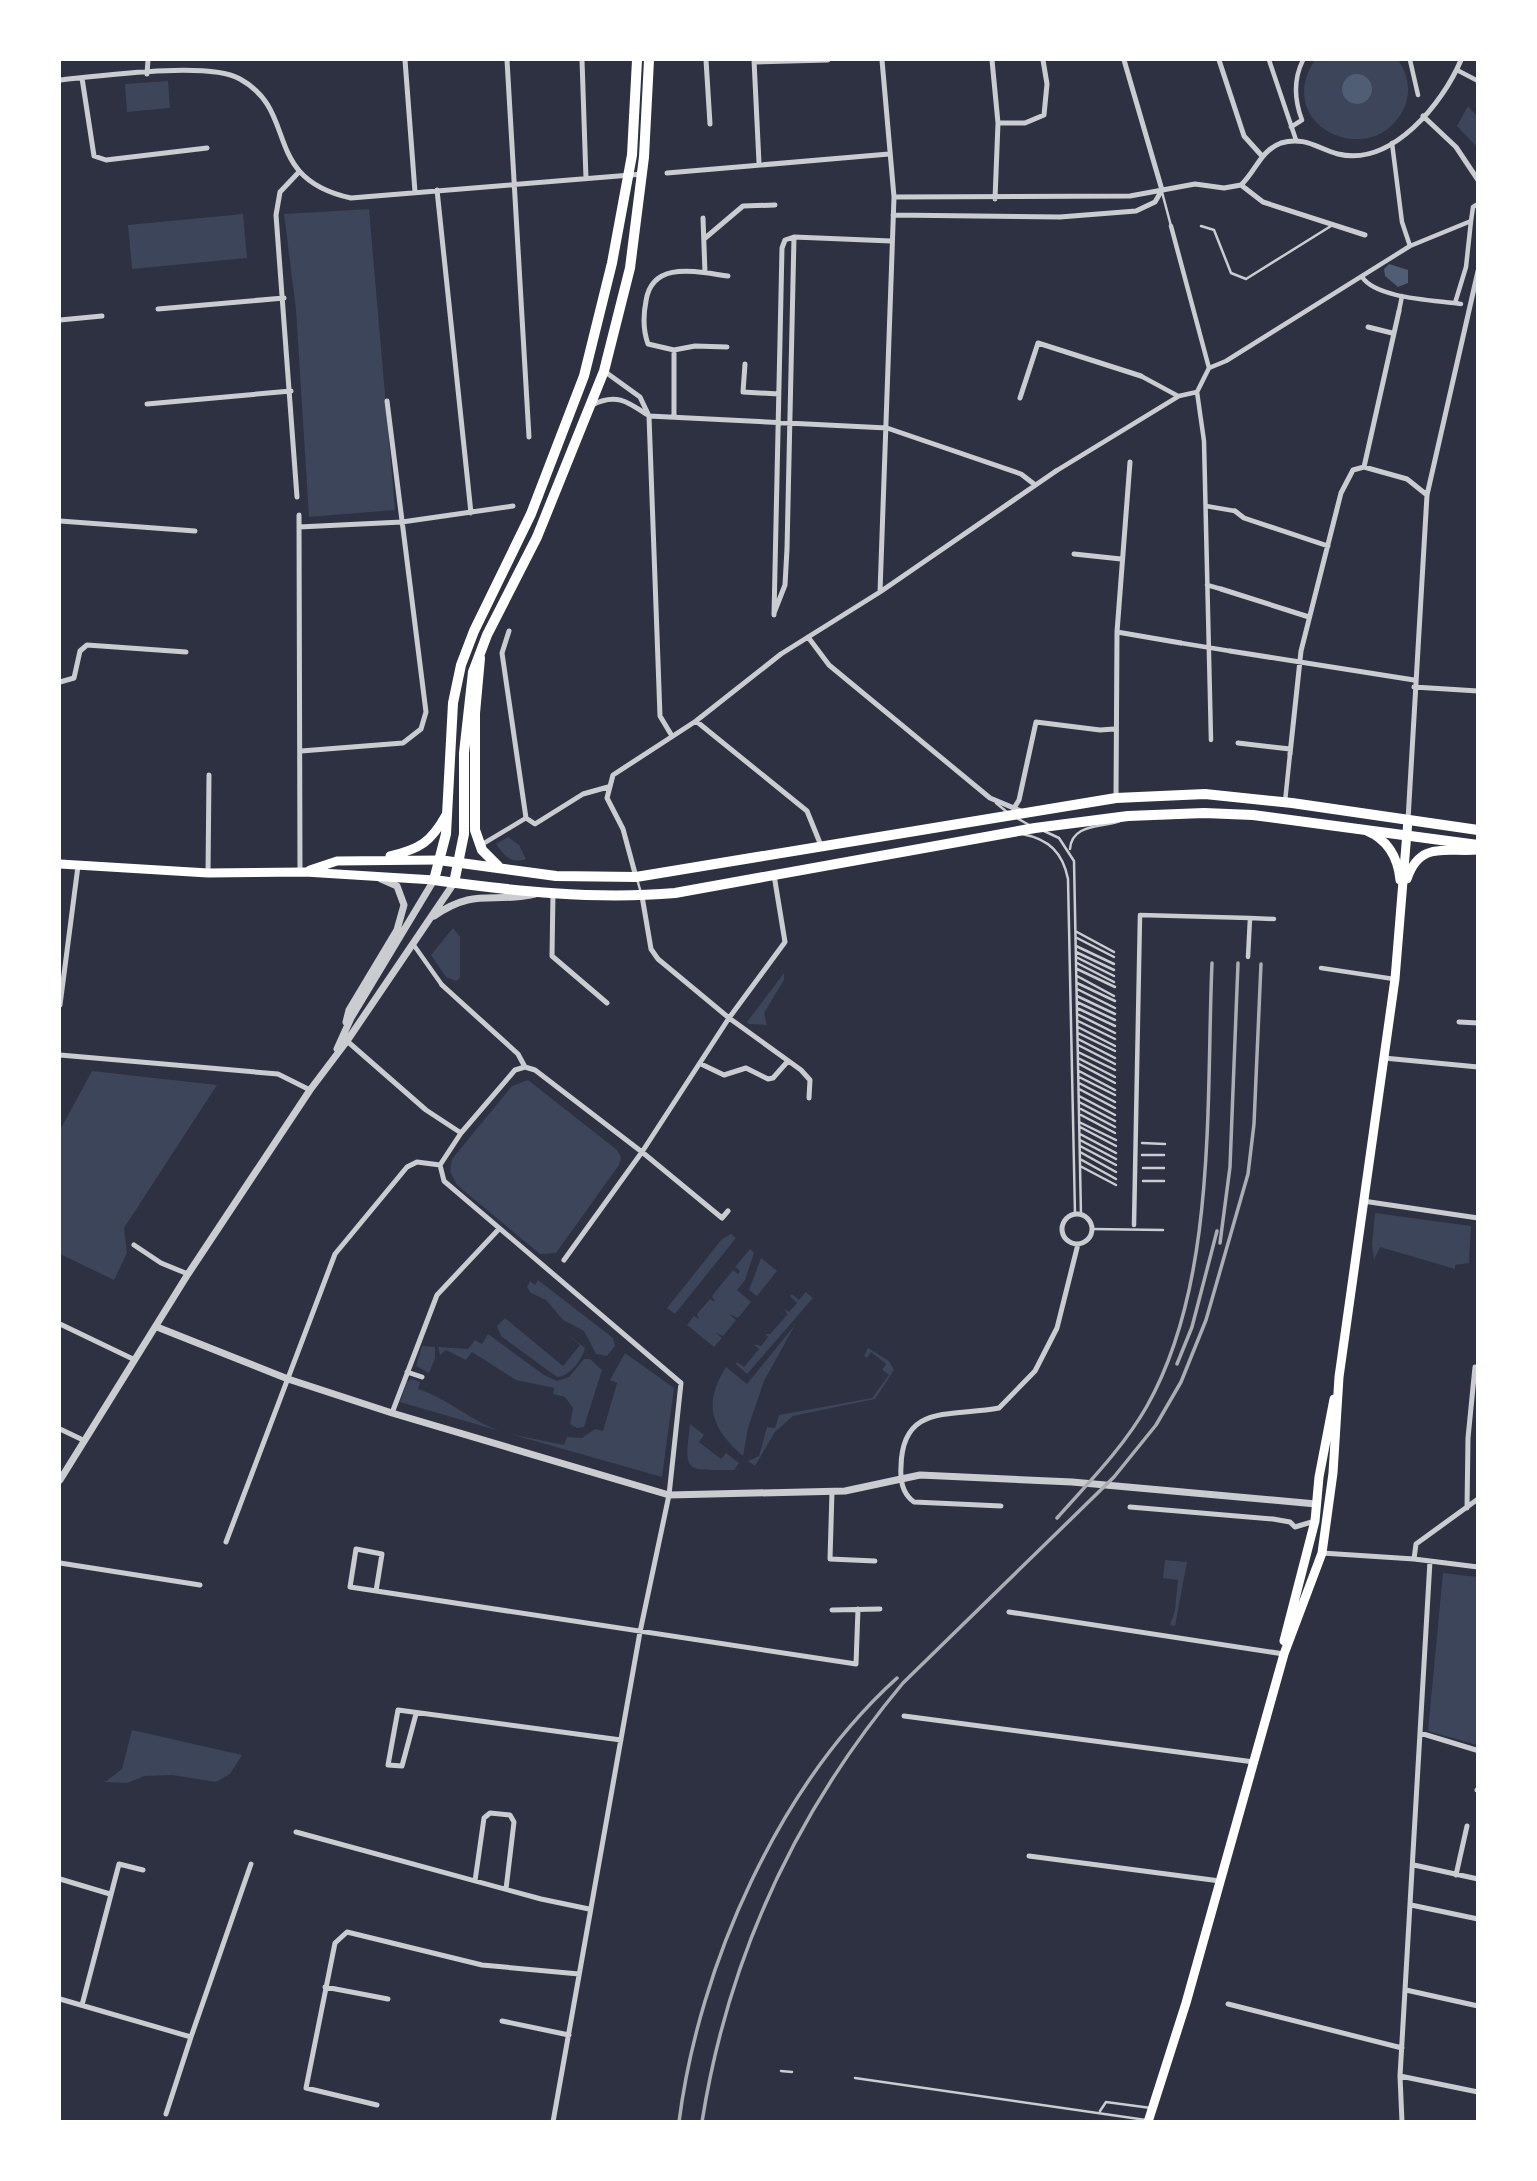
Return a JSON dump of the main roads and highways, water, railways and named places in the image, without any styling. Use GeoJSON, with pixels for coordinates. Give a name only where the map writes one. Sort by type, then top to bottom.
{"type":"FeatureCollection","features":[{"type":"Feature","properties":{"kind":"highway"},"geometry":{"type":"LineString","coordinates":[[637,60],[632,155],[612,263],[584,376],[531,514],[478,621],[461,665],[453,703],[447,814],[434,880],[548,892],[642,896],[1035,828],[1128,816],[1226,813],[1363,829],[1478,848]]}},
{"type":"Feature","properties":{"kind":"highway"},"geometry":{"type":"LineString","coordinates":[[454,883],[464,834],[467,706],[480,654],[537,537],[604,371],[630,268],[643,174],[649,60]]}},
{"type":"Feature","properties":{"kind":"highway"},"geometry":{"type":"LineString","coordinates":[[480,654],[474,771],[475,831],[489,859],[502,868]]}},
{"type":"Feature","properties":{"kind":"highway"},"geometry":{"type":"LineString","coordinates":[[439,860],[458,860],[555,876],[636,877],[823,848],[1013,812],[1025,814],[1116,798],[1205,794],[1284,802],[1478,830]]}},
{"type":"Feature","properties":{"kind":"main road"},"geometry":{"type":"LineString","coordinates":[[371,860],[417,849],[435,836],[447,814]]}},
{"type":"Feature","properties":{"kind":"main road"},"geometry":{"type":"LineString","coordinates":[[1149,2121],[1284,1654],[1322,1553],[1333,1473],[1339,1377],[1395,979],[1408,820]]}},
{"type":"Feature","properties":{"kind":"main road"},"geometry":{"type":"LineString","coordinates":[[1363,829],[1380,838],[1396,859],[1402,906]]}},
{"type":"Feature","properties":{"kind":"main road"},"geometry":{"type":"LineString","coordinates":[[1404,886],[1413,864],[1430,852],[1478,848]]}},
{"type":"Feature","properties":{"kind":"main road"},"geometry":{"type":"LineString","coordinates":[[303,872],[338,860],[439,860]]}},
{"type":"Feature","properties":{"kind":"main road"},"geometry":{"type":"LineString","coordinates":[[60,864],[208,873],[303,872],[381,879],[434,880]]}},
{"type":"Feature","properties":{"kind":"main road"},"geometry":{"type":"LineString","coordinates":[[1284,1654],[1284,1637],[1315,1521],[1326,1436],[1339,1377]]}},
{"type":"Feature","properties":{"kind":"main road"},"geometry":{"type":"LineString","coordinates":[[1317,1504],[1328,1502]]}},
{"type":"Feature","properties":{"kind":"railway"},"geometry":{"type":"LineString","coordinates":[[1057,1518],[1138,1421],[1170,1357],[1186,1304],[1197,1248],[1204,1190],[1212,963]]}},
{"type":"Feature","properties":{"kind":"railway"},"geometry":{"type":"LineString","coordinates":[[1220,1243],[1230,1167],[1238,963]]}},
{"type":"Feature","properties":{"kind":"railway"},"geometry":{"type":"LineString","coordinates":[[702,2122],[729,2002],[749,1944],[772,1889],[830,1782],[903,1683],[1114,1477],[1156,1425],[1181,1382],[1206,1320],[1248,1174],[1254,1124],[1261,964]]}},
{"type":"Feature","properties":{"kind":"railway"},"geometry":{"type":"LineString","coordinates":[[1177,1364],[1192,1327],[1217,1231]]}},
{"type":"Feature","properties":{"kind":"railway"},"geometry":{"type":"LineString","coordinates":[[679,2122],[689,2062],[705,2001],[751,1881],[781,1824],[816,1770],[855,1721],[897,1678]]}}]}
